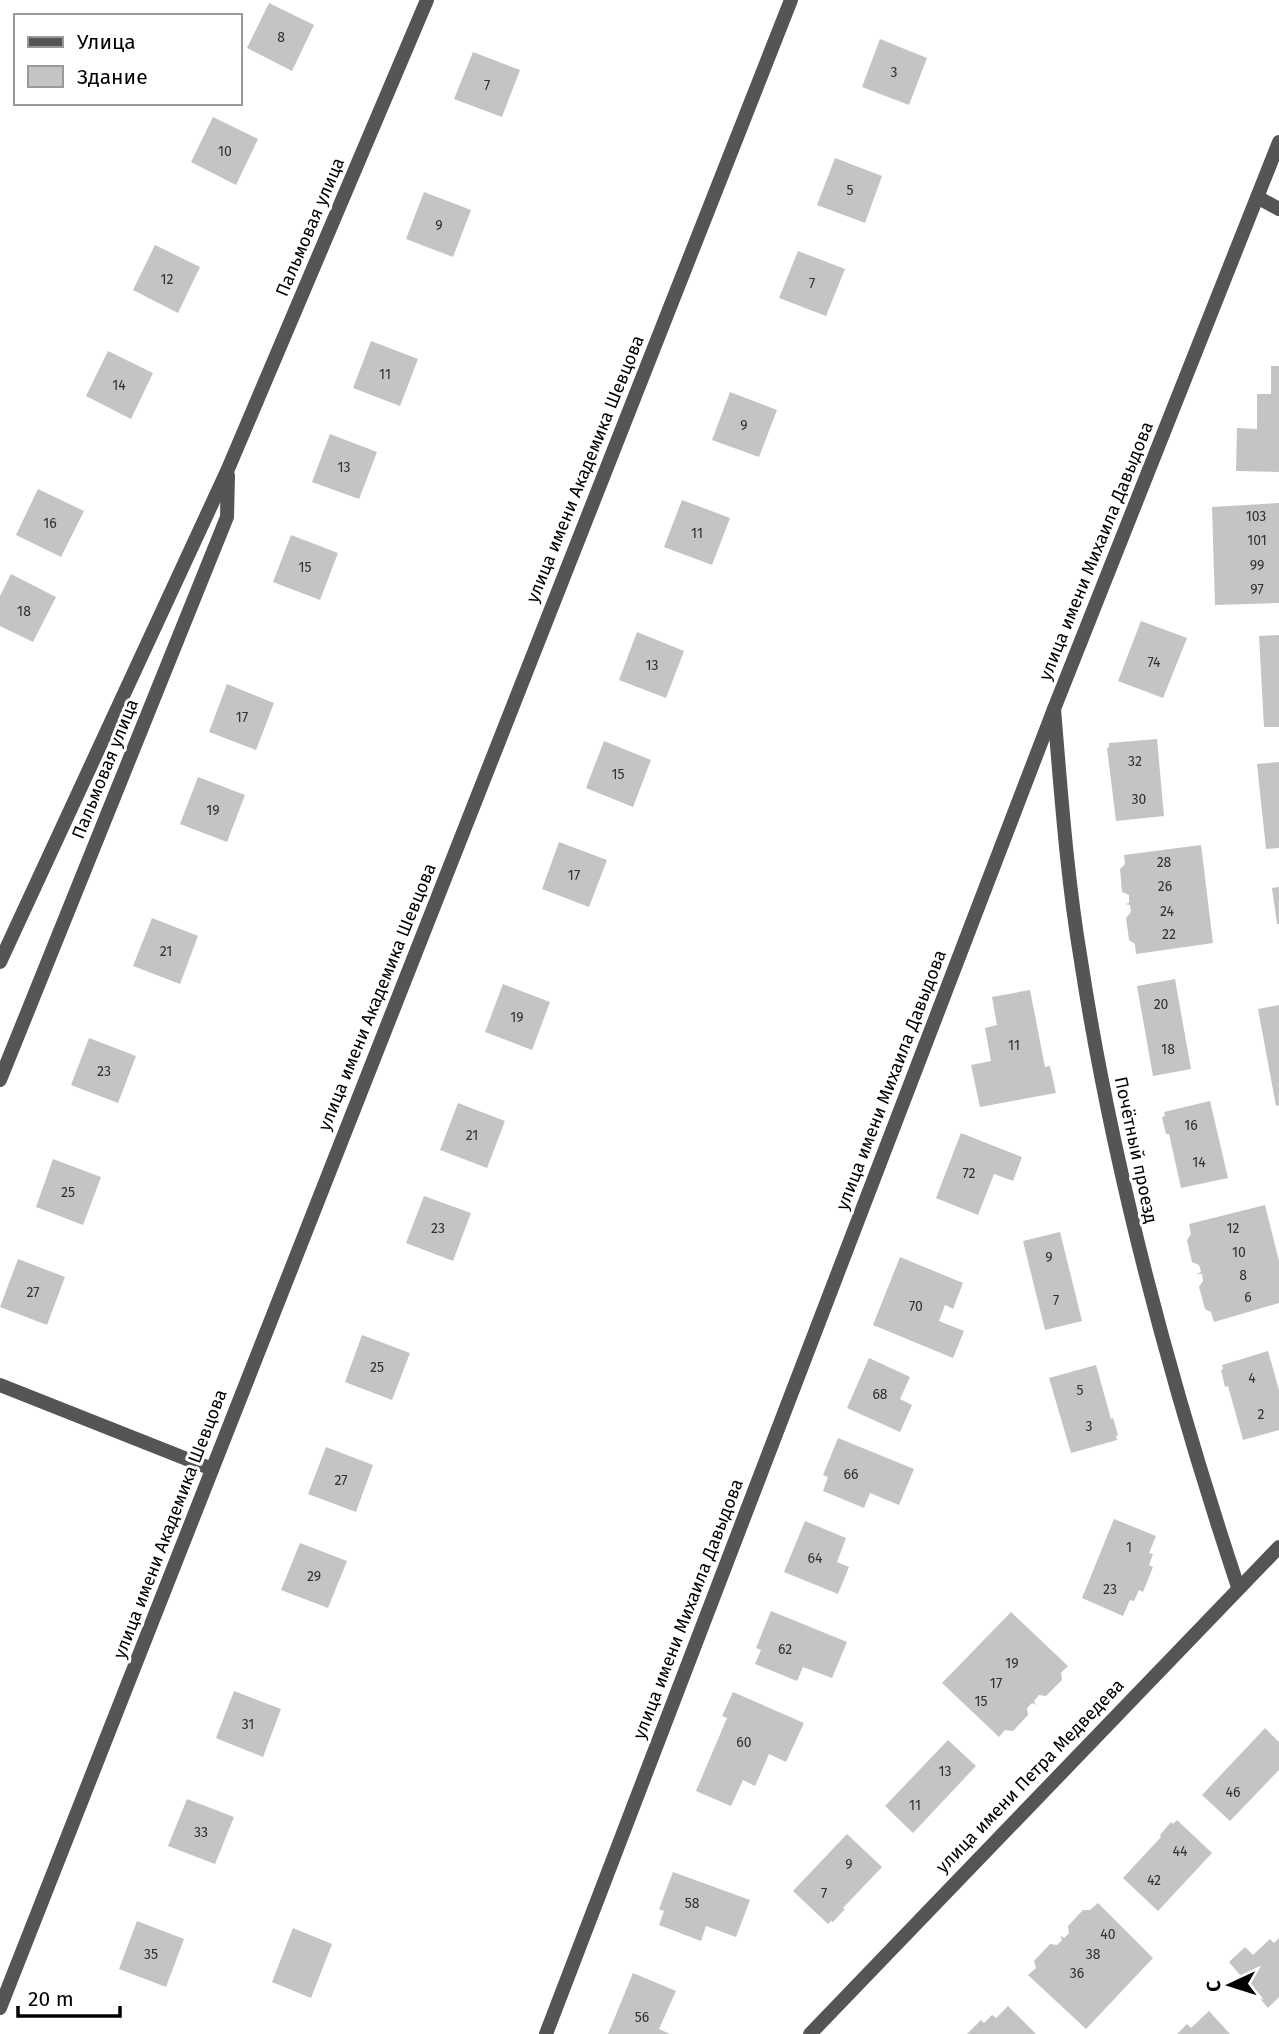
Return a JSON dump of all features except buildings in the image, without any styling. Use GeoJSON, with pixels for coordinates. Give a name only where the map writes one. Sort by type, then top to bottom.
{"type":"FeatureCollection","features":[{"type":"Feature","properties":{"kind":"street","name":"Пальмовая улица"},"geometry":{"type":"LineString","coordinates":[[0,962],[228,468],[427,0]]}},
{"type":"Feature","properties":{"kind":"street","name":"улица имени Академика Шевцова"},"geometry":{"type":"LineString","coordinates":[[0,2008],[791,0]]}},
{"type":"Feature","properties":{"kind":"street","name":"улица имени Михаила Давыдова"},"geometry":{"type":"LineString","coordinates":[[546,2034],[1054,709],[1279,142]]}},
{"type":"Feature","properties":{"kind":"street"},"geometry":{"type":"LineString","coordinates":[[1257,197],[1279,209]]}},
{"type":"Feature","properties":{"kind":"street","name":"Пальмовая улица"},"geometry":{"type":"LineString","coordinates":[[0,1080],[227,517],[228,468]]}},
{"type":"Feature","properties":{"kind":"street","name":"Почётный проезд"},"geometry":{"type":"LineString","coordinates":[[1054,709],[1065,839],[1080,961],[1108,1117],[1164,1351],[1238,1587]]}},
{"type":"Feature","properties":{"kind":"street"},"geometry":{"type":"LineString","coordinates":[[0,1385],[212,1469]]}},
{"type":"Feature","properties":{"kind":"street","name":"улица имени Петра Медведева"},"geometry":{"type":"LineString","coordinates":[[810,2034],[1279,1547]]}}]}
